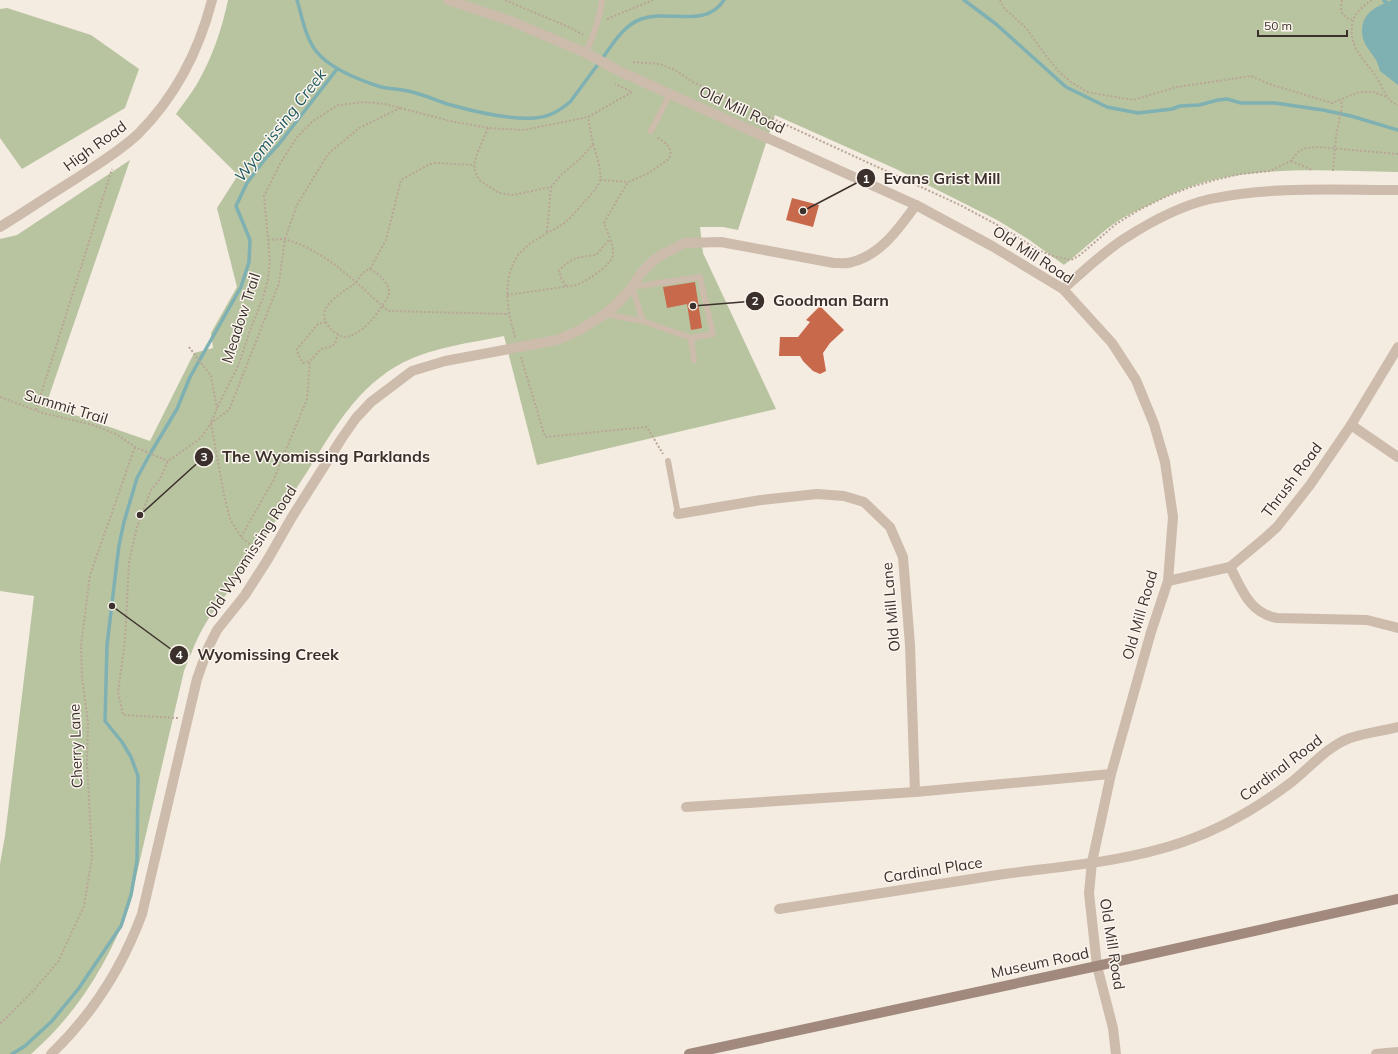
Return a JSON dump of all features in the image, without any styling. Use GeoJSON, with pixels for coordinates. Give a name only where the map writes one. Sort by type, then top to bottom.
{"type":"FeatureCollection","features":[{"type":"Feature","properties":{"kind":"main road","name":"Museum Road"},"geometry":{"type":"LineString","coordinates":[[689,1054],[1398,899]]}},
{"type":"Feature","properties":{"kind":"street","name":"High Road"},"geometry":{"type":"LineString","coordinates":[[0,227],[118,151],[139,133],[158,112],[183,77],[195,53],[212,0]]}},
{"type":"Feature","properties":{"kind":"street","name":"Old Mill Road"},"geometry":{"type":"LineString","coordinates":[[448,0],[511,21],[588,54],[670,94],[916,205],[992,246],[1063,289],[1112,343],[1136,380],[1154,424],[1165,462],[1173,517],[1168,581],[1151,632],[1111,774],[1092,862],[1089,893],[1097,966],[1113,1028],[1116,1054]]}},
{"type":"Feature","properties":{"kind":"street"},"geometry":{"type":"LineString","coordinates":[[1063,289],[1126,237],[1160,218],[1208,200],[1247,193],[1278,190],[1398,190]]}},
{"type":"Feature","properties":{"kind":"street","name":"Old Wyomissing Road"},"geometry":{"type":"LineString","coordinates":[[51,1054],[79,1025],[96,1004],[119,966],[142,914],[197,679],[208,648],[217,630],[245,594],[268,559],[292,517],[342,438],[356,418],[370,402],[412,371],[445,361],[557,340],[590,324],[618,303],[632,287],[641,273],[654,260],[685,243],[721,242],[834,263],[852,262],[871,254],[883,244],[898,230],[916,205]]}},
{"type":"Feature","properties":{"kind":"street","name":"Thrush Road"},"geometry":{"type":"LineString","coordinates":[[1168,581],[1230,567],[1266,537],[1288,513],[1351,426],[1398,346]]}},
{"type":"Feature","properties":{"kind":"street"},"geometry":{"type":"LineString","coordinates":[[1351,426],[1398,457]]}},
{"type":"Feature","properties":{"kind":"street","name":"Old Mill Lane"},"geometry":{"type":"LineString","coordinates":[[678,514],[761,500],[817,494],[844,496],[864,502],[890,527],[903,557],[910,645],[915,792]]}},
{"type":"Feature","properties":{"kind":"street"},"geometry":{"type":"LineString","coordinates":[[1230,567],[1251,604],[1262,614],[1277,618],[1367,620],[1398,628]]}},
{"type":"Feature","properties":{"kind":"street","name":"Cardinal Road"},"geometry":{"type":"LineString","coordinates":[[1092,862],[1147,852],[1182,843],[1203,835],[1229,823],[1265,802],[1291,783],[1324,754],[1349,738],[1398,727]]}},
{"type":"Feature","properties":{"kind":"street"},"geometry":{"type":"LineString","coordinates":[[686,807],[915,792],[1111,774]]}},
{"type":"Feature","properties":{"kind":"street","name":"Cardinal Place"},"geometry":{"type":"LineString","coordinates":[[779,909],[835,901],[924,885],[1092,862]]}},
{"type":"Feature","properties":{"kind":"street"},"geometry":{"type":"LineString","coordinates":[[1376,1054],[1398,1052]]}},
{"type":"Feature","properties":{"kind":"lane"},"geometry":{"type":"LineString","coordinates":[[588,54],[601,11],[602,0]]}},
{"type":"Feature","properties":{"kind":"lane"},"geometry":{"type":"LineString","coordinates":[[651,131],[670,94]]}},
{"type":"Feature","properties":{"kind":"lane"},"geometry":{"type":"LineString","coordinates":[[605,314],[643,321],[691,338],[713,334],[700,277],[632,287],[643,321]]}},
{"type":"Feature","properties":{"kind":"lane"},"geometry":{"type":"LineString","coordinates":[[691,338],[694,360]]}},
{"type":"Feature","properties":{"kind":"lane"},"geometry":{"type":"LineString","coordinates":[[668,461],[678,514]]}},
{"type":"Feature","properties":{"kind":"path"},"geometry":{"type":"LineString","coordinates":[[504,0],[571,28],[585,36]]}},
{"type":"Feature","properties":{"kind":"path"},"geometry":{"type":"LineString","coordinates":[[598,22],[653,0]]}},
{"type":"Feature","properties":{"kind":"path"},"geometry":{"type":"LineString","coordinates":[[1000,0],[1004,8],[1026,28],[1059,72],[1087,92],[1133,100],[1177,87],[1251,76],[1269,84],[1332,103],[1342,100],[1352,94],[1366,92],[1372,92],[1387,97]]}},
{"type":"Feature","properties":{"kind":"path"},"geometry":{"type":"LineString","coordinates":[[1342,0],[1342,12],[1345,17],[1352,20]]}},
{"type":"Feature","properties":{"kind":"path"},"geometry":{"type":"LineString","coordinates":[[1372,0],[1355,14],[1352,20],[1351,28],[1353,40],[1357,51],[1376,77],[1387,97],[1393,104],[1398,105]]}},
{"type":"Feature","properties":{"kind":"path"},"geometry":{"type":"LineString","coordinates":[[633,62],[660,64],[675,70],[693,82],[960,205],[1019,237],[1038,250],[1053,256],[1071,260],[1080,255],[1116,224],[1165,197],[1215,180],[1240,174],[1270,171],[1290,161],[1298,152],[1306,148],[1318,147],[1398,154]]}},
{"type":"Feature","properties":{"kind":"path","name":"Meadow Trail"},"geometry":{"type":"LineString","coordinates":[[211,423],[239,364],[250,330],[263,298],[270,261],[264,196],[281,162],[297,137],[313,120],[338,105],[364,102],[400,108],[450,121],[488,128],[524,130],[588,117],[632,92],[615,84]]}},
{"type":"Feature","properties":{"kind":"path"},"geometry":{"type":"LineString","coordinates":[[1333,171],[1336,137],[1342,100]]}},
{"type":"Feature","properties":{"kind":"path"},"geometry":{"type":"LineString","coordinates":[[188,718],[123,715],[118,692],[125,642],[129,562],[137,527],[151,490],[160,479],[168,461],[201,438],[211,423],[229,410],[279,283],[285,239],[297,205],[328,154],[359,128],[400,108]]}},
{"type":"Feature","properties":{"kind":"path"},"geometry":{"type":"LineString","coordinates":[[588,117],[593,144],[598,158],[600,180],[592,194],[575,213],[562,224],[531,243],[515,259],[510,271],[507,286],[509,314],[544,437],[647,427],[668,461]]}},
{"type":"Feature","properties":{"kind":"path"},"geometry":{"type":"LineString","coordinates":[[488,128],[474,165],[479,180],[499,193],[513,195],[551,187]]}},
{"type":"Feature","properties":{"kind":"path"},"geometry":{"type":"LineString","coordinates":[[600,180],[628,182],[647,174],[669,159],[671,151],[670,148],[651,131]]}},
{"type":"Feature","properties":{"kind":"path"},"geometry":{"type":"LineString","coordinates":[[547,232],[551,187],[561,175],[581,158],[593,144]]}},
{"type":"Feature","properties":{"kind":"path"},"geometry":{"type":"LineString","coordinates":[[36,410],[118,151]]}},
{"type":"Feature","properties":{"kind":"path"},"geometry":{"type":"LineString","coordinates":[[1290,161],[1312,170]]}},
{"type":"Feature","properties":{"kind":"path"},"geometry":{"type":"LineString","coordinates":[[370,269],[381,277],[389,287],[390,295],[358,333],[343,337],[330,328],[324,318],[325,312],[329,303],[356,282],[365,270],[370,269],[386,240],[401,180],[430,164],[474,165]]}},
{"type":"Feature","properties":{"kind":"path"},"geometry":{"type":"LineString","coordinates":[[507,295],[578,285],[588,280],[606,266],[613,256],[613,248],[604,224],[628,182]]}},
{"type":"Feature","properties":{"kind":"path"},"geometry":{"type":"LineString","coordinates":[[268,240],[285,239],[306,248],[338,266],[388,311],[509,314]]}},
{"type":"Feature","properties":{"kind":"path"},"geometry":{"type":"LineString","coordinates":[[566,286],[560,278],[560,270],[566,263],[576,257],[596,255],[610,239]]}},
{"type":"Feature","properties":{"kind":"path"},"geometry":{"type":"LineString","coordinates":[[326,322],[318,324],[297,348],[298,354],[303,363],[310,361],[321,349],[334,344],[338,334]]}},
{"type":"Feature","properties":{"kind":"path"},"geometry":{"type":"LineString","coordinates":[[189,347],[211,376],[217,408]]}},
{"type":"Feature","properties":{"kind":"path"},"geometry":{"type":"LineString","coordinates":[[242,537],[273,481],[307,399],[310,361]]}},
{"type":"Feature","properties":{"kind":"path","name":"Summit Trail"},"geometry":{"type":"LineString","coordinates":[[0,397],[36,410],[93,425],[116,434],[135,446],[156,454],[168,461]]}},
{"type":"Feature","properties":{"kind":"path"},"geometry":{"type":"LineString","coordinates":[[211,423],[222,488],[230,519],[242,537],[268,559]]}},
{"type":"Feature","properties":{"kind":"path","name":"Cherry Lane"},"geometry":{"type":"LineString","coordinates":[[0,1023],[34,992],[58,962],[84,906],[92,857],[87,762],[88,723],[82,676],[81,645],[90,575],[135,446]]}},
{"type":"Feature","properties":{"kind":"green space"},"geometry":{"type":"Polygon","coordinates":[[[228,0],[1398,0],[1398,172],[1297,170],[1247,174],[1198,184],[1168,195],[1118,221],[1064,265],[1028,239],[997,220],[896,169],[775,115],[738,230],[723,227],[700,227],[703,253],[776,409],[537,465],[504,336],[453,346],[416,357],[387,372],[373,383],[348,410],[337,425],[248,564],[219,603],[203,628],[184,671],[129,907],[121,928],[101,968],[77,1005],[48,1038],[31,1054],[0,1054],[0,864],[5,836],[34,596],[0,591],[0,239],[17,235],[130,160],[46,405],[150,441],[194,353],[213,348],[211,333],[237,287],[217,208],[238,175],[176,114],[195,88],[212,54],[223,22],[228,0]]]}},
{"type":"Feature","properties":{"kind":"green space"},"geometry":{"type":"Polygon","coordinates":[[[7,8],[91,35],[139,69],[125,108],[22,169],[0,138],[0,9],[7,8]]]}},
{"type":"Feature","properties":{"kind":"water"},"geometry":{"type":"Polygon","coordinates":[[[1392,0],[1398,0],[1398,85],[1380,71],[1376,60],[1365,43],[1362,33],[1364,20],[1370,12],[1380,5],[1392,0]]]}},
{"type":"Feature","properties":{"kind":"building"},"geometry":{"type":"Polygon","coordinates":[[[792,198],[819,205],[813,227],[786,220],[792,198]]]}},
{"type":"Feature","properties":{"kind":"building"},"geometry":{"type":"Polygon","coordinates":[[[695,282],[702,328],[691,330],[687,304],[667,308],[663,287],[695,282]]]}},
{"type":"Feature","properties":{"kind":"building"},"geometry":{"type":"Polygon","coordinates":[[[820,306],[844,330],[830,343],[823,353],[826,371],[820,374],[813,371],[800,356],[779,356],[780,337],[798,337],[810,322],[806,320],[820,306]]]}},
{"type":"Feature","properties":{"kind":"waterway","name":"Wyomissing Creek"},"geometry":{"type":"LineString","coordinates":[[297,0],[306,33],[316,51],[329,63],[346,73],[381,87],[414,92],[471,110],[514,118],[535,118],[549,115],[558,111],[570,102],[617,38],[634,22],[652,17],[686,17],[707,14],[716,9],[724,0]]}},
{"type":"Feature","properties":{"kind":"waterway","name":"Wyomissing Creek"},"geometry":{"type":"LineString","coordinates":[[964,0],[996,24],[1066,87],[1107,107],[1138,113],[1172,109],[1180,106],[1199,105],[1227,99],[1241,103],[1275,103],[1323,110],[1351,116],[1398,130]]}},
{"type":"Feature","properties":{"kind":"waterway"},"geometry":{"type":"LineString","coordinates":[[1384,1],[1398,8]]}},
{"type":"Feature","properties":{"kind":"waterway","name":"Wyomissing Creek"},"geometry":{"type":"LineString","coordinates":[[12,1054],[25,1046],[52,1021],[79,988],[121,926],[131,895],[137,861],[138,776],[131,757],[122,742],[105,721],[107,645],[119,545],[124,522],[137,478],[177,409],[190,377],[241,287],[249,262],[250,240],[236,206],[247,183],[337,69]]}},
{"type":"Feature","properties":{"kind":"place","name":"Evans Grist Mill"},"geometry":{"type":"Point","coordinates":[803,211]}},
{"type":"Feature","properties":{"kind":"place","name":"Goodman Barn"},"geometry":{"type":"Point","coordinates":[693,306]}},
{"type":"Feature","properties":{"kind":"place","name":"The Wyomissing Parklands"},"geometry":{"type":"Point","coordinates":[140,515]}},
{"type":"Feature","properties":{"kind":"place","name":"Wyomissing Creek"},"geometry":{"type":"Point","coordinates":[112,606]}}]}
